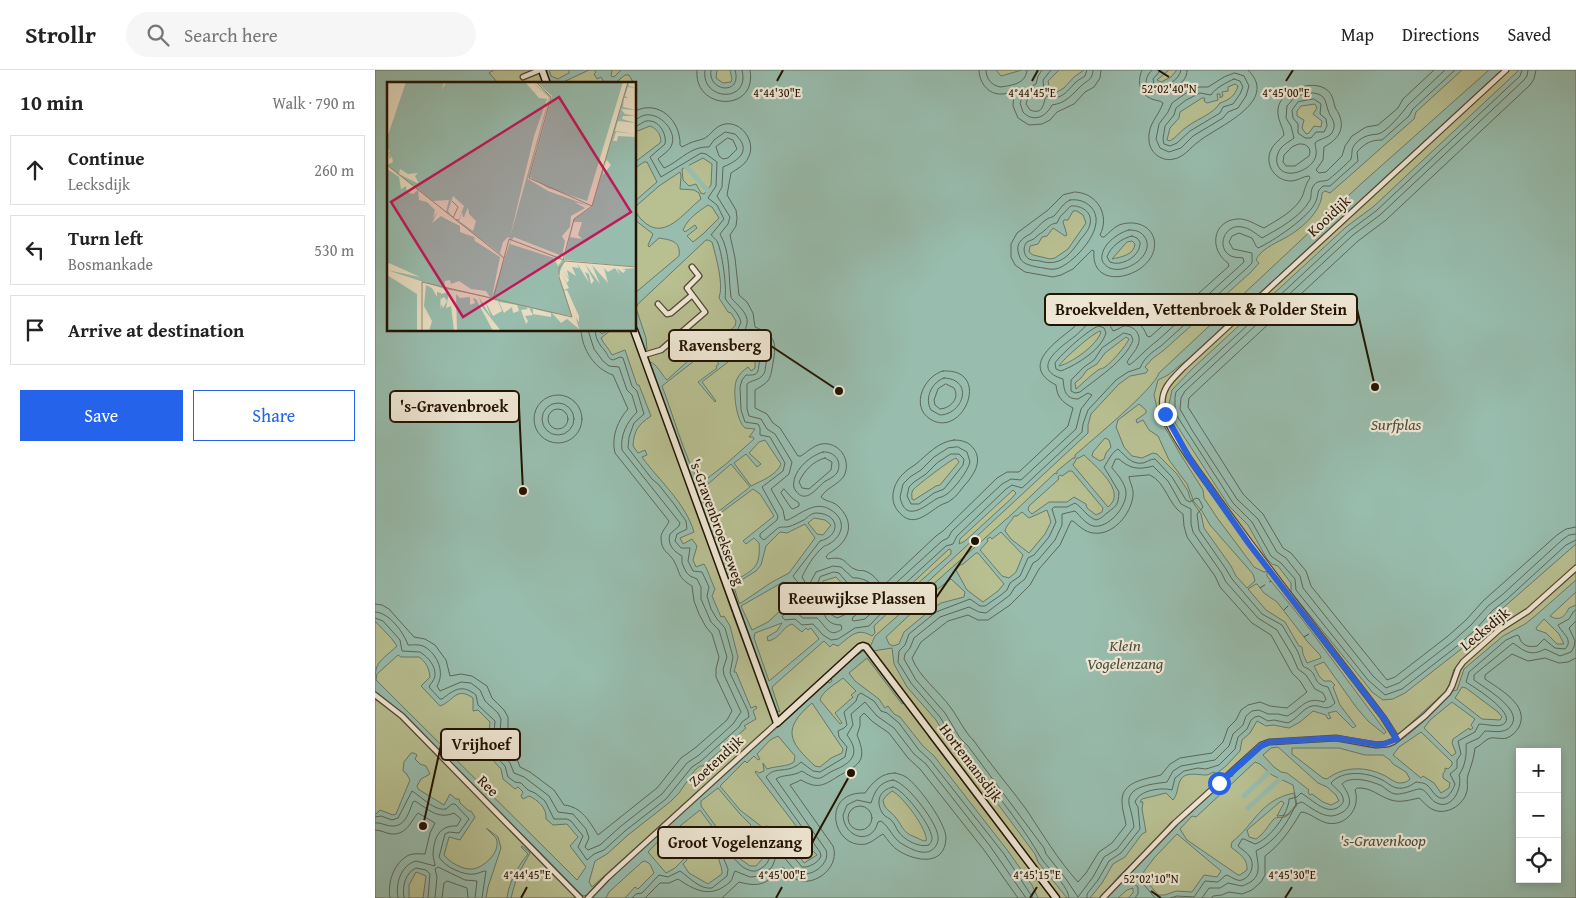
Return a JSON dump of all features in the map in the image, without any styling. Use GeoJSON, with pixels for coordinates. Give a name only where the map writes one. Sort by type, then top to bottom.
{"type":"FeatureCollection","features":[{"type":"Feature","properties":{"kind":"street"},"geometry":{"type":"LineString","coordinates":[[523,76],[541,70],[546,82]]}},
{"type":"Feature","properties":{"kind":"street","name":"Kooidijk"},"geometry":{"type":"LineString","coordinates":[[1397,739],[1378,710],[1249,544],[1191,461],[1167,420],[1163,408],[1164,391],[1169,381],[1507,70]]}},
{"type":"Feature","properties":{"kind":"street"},"geometry":{"type":"LineString","coordinates":[[644,356],[661,350],[705,312],[691,296],[687,288],[699,276],[692,267]]}},
{"type":"Feature","properties":{"kind":"street"},"geometry":{"type":"LineString","coordinates":[[657,304],[667,314],[671,313],[691,296]]}},
{"type":"Feature","properties":{"kind":"street","name":"'s-Gravenbroekseweg"},"geometry":{"type":"LineString","coordinates":[[635,331],[777,723]]}},
{"type":"Feature","properties":{"kind":"street","name":"Lecksdijk"},"geometry":{"type":"LineString","coordinates":[[1103,898],[1175,823],[1261,746],[1269,742],[1336,738],[1381,745],[1397,739],[1425,716],[1448,693],[1463,662],[1500,629],[1528,611],[1576,568]]}},
{"type":"Feature","properties":{"kind":"street","name":"Zoetendijk"},"geometry":{"type":"LineString","coordinates":[[589,896],[777,723],[868,649]]}},
{"type":"Feature","properties":{"kind":"street","name":"Hortemansdijk"},"geometry":{"type":"LineString","coordinates":[[868,649],[1056,898]]}},
{"type":"Feature","properties":{"kind":"street","name":"Ree"},"geometry":{"type":"LineString","coordinates":[[375,695],[402,716],[580,898]]}},
{"type":"Feature","properties":{"kind":"shaded area"},"geometry":{"type":"Polygon","coordinates":[[[375,70],[1576,70],[1576,898],[375,898],[375,70]]]}},
{"type":"Feature","properties":{"kind":"water","name":"Klein Vogelenzang"},"geometry":{"type":"Polygon","coordinates":[[[375,70],[494,70],[489,73],[497,82],[387,82],[387,331],[599,331],[602,334],[610,331],[601,338],[612,355],[625,350],[637,385],[639,385],[651,416],[637,428],[633,446],[638,453],[645,450],[647,455],[642,457],[685,511],[690,521],[694,532],[680,538],[683,544],[692,539],[697,546],[693,560],[696,567],[704,564],[715,589],[712,596],[721,617],[724,616],[730,626],[738,657],[734,672],[736,672],[751,708],[756,706],[757,708],[753,711],[756,719],[744,726],[746,728],[703,766],[695,770],[679,793],[670,802],[607,854],[595,861],[589,882],[592,887],[699,790],[597,884],[590,892],[593,895],[661,831],[828,682],[830,683],[832,681],[831,678],[854,657],[870,647],[875,636],[1012,514],[1055,473],[1057,474],[1057,471],[1075,458],[1075,455],[1155,381],[1159,373],[1362,183],[1489,70],[1502,70],[1189,358],[1168,375],[1158,380],[1154,395],[1159,417],[1203,490],[1204,498],[1218,519],[1254,567],[1264,572],[1267,571],[1267,576],[1305,623],[1386,732],[1384,734],[1368,721],[1324,662],[1314,666],[1324,681],[1331,681],[1335,685],[1333,687],[1340,705],[1356,726],[1353,728],[1336,711],[1328,713],[1331,718],[1328,719],[1326,715],[1313,711],[1289,728],[1273,725],[1266,726],[1257,721],[1250,733],[1242,740],[1240,751],[1216,774],[1214,772],[1207,775],[1191,774],[1185,776],[1180,781],[1173,800],[1166,793],[1142,799],[1140,802],[1143,802],[1142,809],[1146,832],[1142,834],[1125,857],[1113,864],[1102,883],[1090,898],[1067,898],[1038,862],[1035,854],[960,753],[951,745],[936,720],[907,687],[894,664],[892,648],[873,651],[870,657],[905,702],[902,704],[867,658],[849,673],[855,681],[879,699],[885,708],[888,706],[894,714],[900,717],[923,746],[934,756],[1008,851],[1032,885],[1038,898],[625,898],[635,887],[638,889],[654,873],[650,864],[645,861],[609,892],[606,898],[583,896],[443,754],[375,692],[376,669],[380,661],[397,646],[375,621],[375,70]],[[1139,404],[1118,420],[1116,427],[1124,447],[1132,456],[1142,458],[1153,453],[1157,454],[1177,474],[1201,514],[1204,528],[1236,576],[1247,588],[1255,581],[1253,574],[1210,525],[1194,502],[1187,484],[1169,460],[1158,436],[1149,430],[1143,420],[1137,423],[1136,420],[1146,413],[1146,410],[1139,404]],[[1105,438],[1093,452],[1092,456],[1100,461],[1104,459],[1111,447],[1109,440],[1105,438]],[[1084,455],[1077,458],[1073,465],[1108,507],[1113,501],[1114,494],[1108,480],[1084,455]],[[1072,471],[1062,476],[1060,475],[1059,479],[1029,506],[1028,510],[1032,514],[1049,502],[1067,502],[1074,497],[1086,504],[1087,508],[1096,515],[1102,512],[1103,508],[1072,471]],[[1047,510],[1029,518],[1022,512],[1014,516],[1005,531],[1011,539],[1029,553],[1045,534],[1051,522],[1047,510]],[[1001,532],[992,539],[990,537],[980,550],[1002,576],[1009,578],[1016,572],[1023,555],[1001,532]],[[978,553],[960,565],[956,570],[967,590],[983,602],[1004,584],[978,553]],[[951,579],[935,591],[886,637],[889,644],[893,646],[899,644],[904,632],[933,608],[941,603],[964,597],[965,592],[951,579]],[[1257,584],[1248,589],[1266,610],[1285,622],[1299,646],[1302,647],[1307,663],[1321,658],[1277,602],[1264,593],[1257,584]],[[398,655],[377,674],[376,680],[577,880],[586,867],[570,846],[578,837],[567,824],[553,825],[546,819],[545,811],[539,802],[529,796],[523,799],[521,796],[523,792],[518,787],[515,789],[503,779],[501,769],[478,744],[489,732],[490,722],[478,710],[473,711],[473,698],[463,693],[440,706],[421,686],[430,677],[428,668],[419,657],[401,657],[398,655]],[[843,678],[824,693],[820,700],[840,724],[842,723],[835,713],[853,697],[851,695],[856,691],[843,678]],[[812,703],[796,720],[792,735],[794,742],[815,766],[820,767],[831,758],[842,753],[843,749],[812,703]],[[778,736],[770,740],[757,754],[760,759],[758,760],[754,756],[747,763],[745,761],[720,786],[740,810],[762,827],[767,826],[797,853],[804,863],[817,855],[808,846],[809,844],[803,835],[755,772],[764,771],[763,763],[767,769],[791,764],[794,762],[795,756],[778,736]],[[718,788],[701,801],[701,806],[739,858],[750,866],[756,866],[764,857],[762,844],[749,827],[751,825],[718,788]],[[892,791],[883,800],[886,808],[905,831],[926,841],[926,836],[919,822],[902,799],[892,791]],[[700,810],[670,834],[687,860],[683,864],[689,873],[708,884],[722,874],[719,853],[727,847],[700,810]],[[665,834],[648,852],[666,873],[675,868],[684,859],[665,834]]]}},
{"type":"Feature","properties":{"kind":"water"},"geometry":{"type":"Polygon","coordinates":[[[546,70],[549,70],[551,76],[558,79],[569,73],[569,70],[589,70],[563,82],[549,82],[546,70]]]}},
{"type":"Feature","properties":{"kind":"water"},"geometry":{"type":"Polygon","coordinates":[[[594,70],[612,70],[611,76],[614,77],[621,70],[717,70],[716,78],[723,83],[731,82],[730,70],[996,70],[1001,76],[1022,70],[1059,70],[1048,81],[1053,94],[1064,88],[1084,70],[1169,70],[1157,80],[1161,82],[1171,77],[1177,70],[1462,70],[1416,112],[1414,119],[1341,184],[1330,193],[1325,191],[1322,193],[1318,207],[1309,220],[1289,236],[1261,253],[1256,260],[1259,263],[1251,272],[1152,359],[1145,367],[1148,370],[1146,373],[1130,376],[1119,384],[1091,414],[1088,433],[919,590],[916,585],[951,554],[951,550],[949,549],[905,590],[893,608],[874,626],[875,633],[872,636],[862,632],[854,634],[838,646],[833,644],[830,647],[824,641],[773,686],[780,712],[775,710],[762,676],[650,365],[650,362],[655,365],[667,380],[699,351],[713,346],[735,326],[736,321],[719,298],[721,285],[712,242],[706,240],[636,308],[636,292],[679,256],[679,251],[677,244],[674,242],[659,238],[649,247],[648,245],[653,234],[636,221],[636,212],[650,226],[666,227],[681,217],[701,199],[699,193],[694,190],[680,189],[680,172],[659,186],[636,206],[636,200],[657,182],[647,162],[636,167],[636,161],[660,143],[660,136],[650,126],[636,132],[637,89],[636,82],[633,82],[629,75],[625,75],[616,82],[604,82],[601,77],[597,79],[594,74],[596,72],[594,70]],[[1235,84],[1228,87],[1228,91],[1222,92],[1223,96],[1220,98],[1220,94],[1217,94],[1218,100],[1207,103],[1204,101],[1205,98],[1202,98],[1180,112],[1179,118],[1170,128],[1167,140],[1170,141],[1210,113],[1220,103],[1231,97],[1238,86],[1235,84]],[[1315,104],[1301,106],[1297,111],[1297,116],[1304,120],[1302,128],[1306,134],[1314,126],[1321,127],[1322,121],[1313,114],[1317,108],[1315,104]],[[703,158],[682,169],[683,180],[689,186],[696,184],[701,193],[704,194],[711,185],[712,164],[703,158]],[[708,205],[690,219],[683,230],[685,232],[695,225],[697,228],[687,236],[693,242],[719,218],[712,207],[708,205]],[[1073,211],[1068,220],[1064,220],[1067,235],[1065,236],[1053,228],[1047,236],[1042,237],[1038,244],[1030,246],[1029,252],[1033,255],[1050,259],[1055,258],[1068,249],[1086,223],[1083,215],[1077,211],[1073,211]],[[1132,241],[1127,242],[1112,259],[1127,255],[1132,251],[1135,244],[1132,241]],[[1101,332],[1096,333],[1078,347],[1059,366],[1083,353],[1095,342],[1101,332]],[[1126,337],[1105,353],[1097,364],[1087,370],[1075,383],[1076,389],[1095,372],[1111,362],[1129,339],[1126,337]],[[754,347],[741,352],[702,382],[715,402],[698,382],[717,368],[716,366],[719,364],[708,352],[662,386],[684,448],[700,484],[754,439],[749,437],[755,429],[745,428],[739,419],[735,389],[739,375],[748,367],[751,371],[755,368],[757,352],[754,347]],[[765,440],[759,442],[749,453],[761,464],[757,467],[746,454],[734,463],[751,486],[764,480],[776,471],[781,464],[765,440]],[[956,458],[913,490],[912,499],[914,500],[940,485],[959,462],[956,458]],[[731,464],[700,491],[704,503],[714,515],[750,487],[731,464]],[[753,489],[711,520],[717,541],[726,556],[727,571],[729,571],[734,581],[751,571],[759,558],[759,543],[754,538],[746,544],[743,541],[774,516],[760,494],[753,489]],[[1013,490],[960,539],[959,544],[965,541],[1016,493],[1013,490]],[[814,518],[808,523],[817,534],[823,535],[831,525],[825,520],[814,518]],[[805,524],[787,533],[780,532],[766,546],[761,565],[756,571],[735,584],[734,587],[739,603],[789,573],[815,538],[805,524]],[[836,577],[823,581],[820,589],[825,596],[832,599],[842,592],[842,584],[836,577]],[[783,582],[741,606],[752,630],[768,622],[795,597],[797,591],[793,584],[783,582]],[[857,589],[835,612],[837,614],[864,594],[857,589]],[[782,623],[755,633],[754,638],[769,681],[819,639],[811,628],[808,630],[806,628],[802,632],[792,624],[775,638],[768,641],[767,637],[777,631],[782,623]]]}},
{"type":"Feature","properties":{"kind":"water","name":"Surfplas"},"geometry":{"type":"Polygon","coordinates":[[[1519,70],[1576,70],[1576,544],[1496,614],[1460,650],[1405,693],[1393,699],[1383,700],[1372,692],[1291,592],[1291,583],[1278,566],[1272,564],[1267,559],[1248,525],[1229,506],[1170,415],[1169,404],[1172,390],[1192,369],[1346,227],[1373,207],[1519,70]]]}},
{"type":"Feature","properties":{"kind":"water"},"geometry":{"type":"Polygon","coordinates":[[[636,308],[646,338],[647,349],[644,349],[636,326],[636,308]]]}},
{"type":"Feature","properties":{"kind":"water","name":"'s-Gravenkoop"},"geometry":{"type":"Polygon","coordinates":[[[1576,580],[1576,592],[1550,616],[1554,618],[1562,617],[1569,608],[1576,605],[1576,898],[1128,898],[1133,893],[1133,888],[1127,890],[1118,898],[1106,898],[1180,821],[1229,777],[1233,776],[1252,755],[1265,746],[1315,740],[1335,740],[1376,748],[1394,744],[1422,723],[1452,691],[1457,690],[1464,669],[1503,636],[1525,624],[1576,580]],[[1544,619],[1536,628],[1546,633],[1557,644],[1564,644],[1559,634],[1544,619]],[[1462,687],[1455,698],[1482,719],[1500,720],[1502,717],[1466,688],[1462,687]],[[1452,702],[1430,720],[1424,728],[1452,756],[1456,753],[1452,743],[1453,739],[1469,728],[1470,730],[1473,728],[1471,725],[1475,719],[1452,702]],[[1421,732],[1399,747],[1393,755],[1421,778],[1423,776],[1434,783],[1441,793],[1449,788],[1450,783],[1443,778],[1443,774],[1445,768],[1448,769],[1452,762],[1421,732]],[[1278,747],[1271,748],[1263,755],[1274,767],[1281,772],[1287,773],[1309,790],[1310,795],[1312,794],[1323,802],[1331,805],[1339,801],[1336,795],[1327,787],[1318,783],[1278,747]],[[1292,748],[1292,754],[1323,778],[1327,779],[1339,772],[1360,769],[1374,771],[1399,783],[1410,779],[1406,772],[1383,755],[1365,755],[1339,748],[1292,748]],[[1255,762],[1196,817],[1192,816],[1180,829],[1187,840],[1240,875],[1247,870],[1247,866],[1242,857],[1231,847],[1232,842],[1273,801],[1294,793],[1296,805],[1287,815],[1277,816],[1284,803],[1281,801],[1247,830],[1249,837],[1256,839],[1274,819],[1284,817],[1290,814],[1297,805],[1293,785],[1272,775],[1255,762]],[[1177,834],[1154,858],[1142,874],[1158,895],[1165,895],[1176,891],[1192,892],[1204,875],[1217,877],[1221,871],[1177,834]]]}},
{"type":"Feature","properties":{"kind":"water"},"geometry":{"type":"Polygon","coordinates":[[[930,735],[1053,898],[1051,898],[928,736],[930,735]]]}},
{"type":"Feature","properties":{"kind":"water"},"geometry":{"type":"Polygon","coordinates":[[[411,753],[417,755],[415,759],[420,764],[426,766],[430,774],[421,779],[417,786],[418,789],[444,805],[450,794],[459,799],[460,803],[471,811],[475,817],[460,840],[449,837],[444,855],[446,858],[465,868],[472,869],[482,866],[491,858],[497,843],[496,838],[486,828],[498,837],[501,848],[486,898],[423,898],[426,876],[416,872],[409,885],[409,898],[375,898],[375,815],[380,810],[393,815],[396,814],[410,780],[403,771],[404,762],[411,753]]]}},
{"type":"Feature","properties":{"kind":"water"},"geometry":{"type":"Polygon","coordinates":[[[522,846],[530,853],[517,876],[511,898],[507,898],[515,874],[528,854],[522,846]]]}},
{"type":"Feature","properties":{"kind":"waterway"},"geometry":{"type":"LineString","coordinates":[[686,166],[707,190]]}},
{"type":"Feature","properties":{"kind":"waterway"},"geometry":{"type":"LineString","coordinates":[[698,515],[702,528]]}},
{"type":"Feature","properties":{"kind":"waterway"},"geometry":{"type":"LineString","coordinates":[[703,529],[732,612]]}},
{"type":"Feature","properties":{"kind":"waterway"},"geometry":{"type":"LineString","coordinates":[[733,615],[756,676]]}},
{"type":"Feature","properties":{"kind":"waterway"},"geometry":{"type":"LineString","coordinates":[[1400,733],[1445,692],[1454,669]]}},
{"type":"Feature","properties":{"kind":"waterway"},"geometry":{"type":"LineString","coordinates":[[1244,796],[1268,773]]}},
{"type":"Feature","properties":{"kind":"waterway"},"geometry":{"type":"LineString","coordinates":[[1248,808],[1280,779]]}},
{"type":"Feature","properties":{"kind":"waterway"},"geometry":{"type":"LineString","coordinates":[[1156,840],[1171,822]]}},
{"type":"Feature","properties":{"kind":"waterway"},"geometry":{"type":"LineString","coordinates":[[1100,898],[1120,875],[1153,843]]}},
{"type":"Feature","properties":{"kind":"ferry route"},"geometry":{"type":"LineString","coordinates":[[1260,588],[1271,581]]}},
{"type":"Feature","properties":{"kind":"ferry route"},"geometry":{"type":"LineString","coordinates":[[1284,610],[1290,604]]}},
{"type":"Feature","properties":{"kind":"ferry route"},"geometry":{"type":"LineString","coordinates":[[1304,637],[1312,632]]}},
{"type":"Feature","properties":{"kind":"place","name":"Broekvelden, Vettenbroek & Polder Stein"},"geometry":{"type":"Point","coordinates":[1375,387]}},
{"type":"Feature","properties":{"kind":"place","name":"Ravensberg"},"geometry":{"type":"Point","coordinates":[839,391]}},
{"type":"Feature","properties":{"kind":"place","name":"'s-Gravenbroek"},"geometry":{"type":"Point","coordinates":[523,491]}},
{"type":"Feature","properties":{"kind":"place","name":"Reeuwijkse Plassen"},"geometry":{"type":"Point","coordinates":[975,541]}},
{"type":"Feature","properties":{"kind":"place","name":"Groot Vogelenzang"},"geometry":{"type":"Point","coordinates":[851,773]}},
{"type":"Feature","properties":{"kind":"place","name":"Vrijhoef"},"geometry":{"type":"Point","coordinates":[423,826]}},
{"type":"Feature","properties":{"kind":"route"},"geometry":{"type":"LineString","coordinates":[[1165,414],[1191,461],[1249,544],[1350,673],[1397,739],[1388,744],[1381,745],[1336,738],[1269,742],[1261,746],[1219,783]]}}]}
